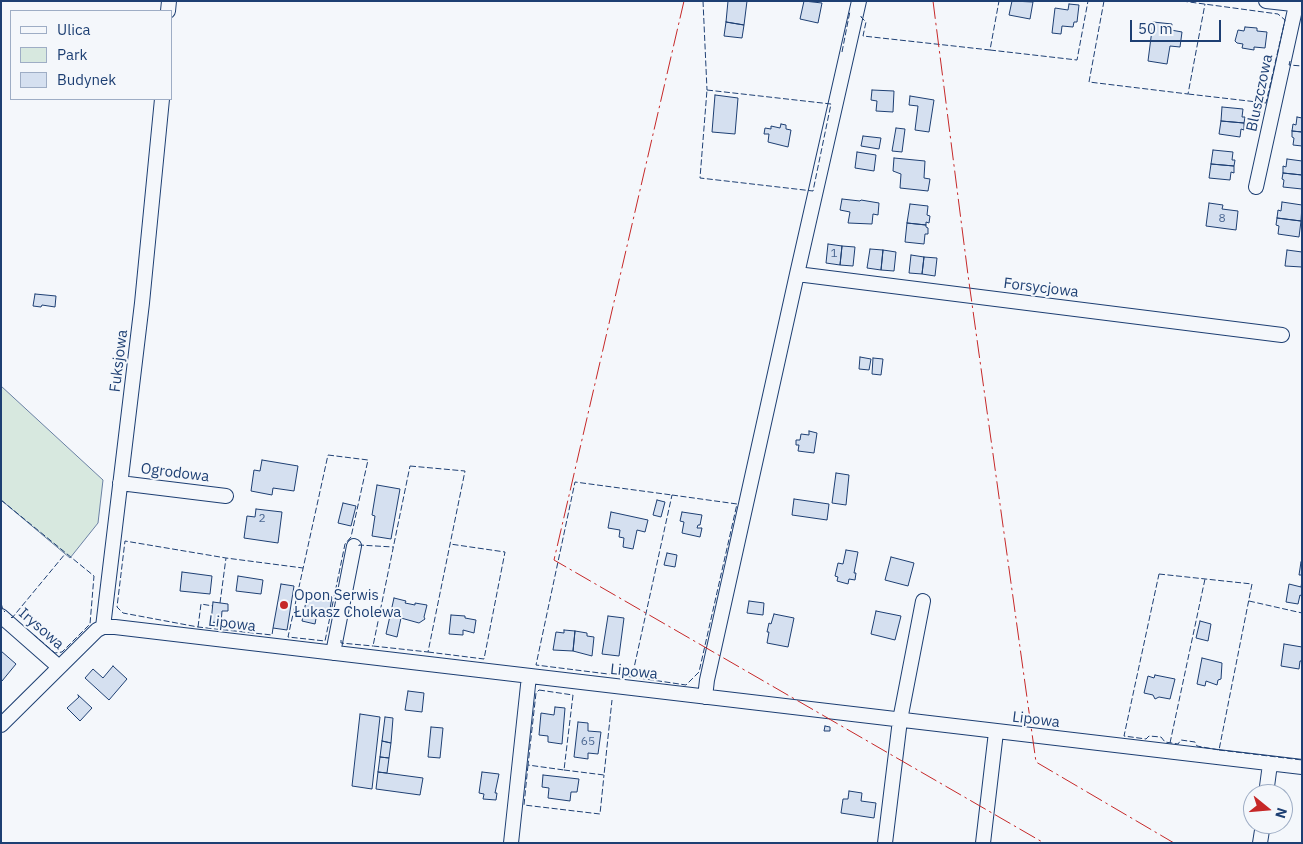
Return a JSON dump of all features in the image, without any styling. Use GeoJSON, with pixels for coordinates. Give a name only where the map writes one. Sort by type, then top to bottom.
{"type":"FeatureCollection","features":[{"type":"Feature","properties":{"kind":"street"},"geometry":{"type":"LineString","coordinates":[[705,696],[707,680],[859,1]]}},
{"type":"Feature","properties":{"kind":"street"},"geometry":{"type":"LineString","coordinates":[[1266,1],[1299,5]]}},
{"type":"Feature","properties":{"kind":"street","name":"Bluszczowa"},"geometry":{"type":"LineString","coordinates":[[1256,187],[1299,5]]}},
{"type":"Feature","properties":{"kind":"street","name":"Fuksjowa"},"geometry":{"type":"LineString","coordinates":[[104,627],[142,303],[162,100]]}},
{"type":"Feature","properties":{"kind":"street","name":"Forsycjowa"},"geometry":{"type":"LineString","coordinates":[[797,274],[1282,335]]}},
{"type":"Feature","properties":{"kind":"street","name":"Ogrodowa"},"geometry":{"type":"LineString","coordinates":[[120,483],[226,496]]}},
{"type":"Feature","properties":{"kind":"street"},"geometry":{"type":"LineString","coordinates":[[333,653],[354,546]]}},
{"type":"Feature","properties":{"kind":"street"},"geometry":{"type":"LineString","coordinates":[[885,843],[900,720],[923,601]]}},
{"type":"Feature","properties":{"kind":"street","name":"Irysowa"},"geometry":{"type":"LineString","coordinates":[[1,616],[59,667]]}},
{"type":"Feature","properties":{"kind":"street"},"geometry":{"type":"LineString","coordinates":[[1,725],[97,630],[104,627]]}},
{"type":"Feature","properties":{"kind":"street","name":"Lipowa"},"geometry":{"type":"LineString","coordinates":[[104,627],[1302,767]]}},
{"type":"Feature","properties":{"kind":"street"},"geometry":{"type":"LineString","coordinates":[[511,843],[529,676]]}},
{"type":"Feature","properties":{"kind":"street"},"geometry":{"type":"LineString","coordinates":[[983,843],[996,732]]}},
{"type":"Feature","properties":{"kind":"street"},"geometry":{"type":"LineString","coordinates":[[1267,784],[1270,764]]}},
{"type":"Feature","properties":{"kind":"green space"},"geometry":{"type":"Polygon","coordinates":[[[1,386],[103,480],[98,523],[70,558],[1,500],[1,386]]]}},
{"type":"Feature","properties":{"kind":"building"},"geometry":{"type":"Polygon","coordinates":[[[728,1],[747,1],[744,25],[726,22],[728,1]]]}},
{"type":"Feature","properties":{"kind":"building"},"geometry":{"type":"Polygon","coordinates":[[[804,1],[822,3],[818,23],[800,19],[804,1]]]}},
{"type":"Feature","properties":{"kind":"building"},"geometry":{"type":"Polygon","coordinates":[[[1012,1],[1033,2],[1030,19],[1009,15],[1012,1]]]}},
{"type":"Feature","properties":{"kind":"building"},"geometry":{"type":"Polygon","coordinates":[[[1069,4],[1079,5],[1077,22],[1074,22],[1073,27],[1062,26],[1061,34],[1052,33],[1055,8],[1068,10],[1069,4]]]}},
{"type":"Feature","properties":{"kind":"building"},"geometry":{"type":"Polygon","coordinates":[[[726,22],[744,25],[742,38],[724,36],[726,22]]]}},
{"type":"Feature","properties":{"kind":"building"},"geometry":{"type":"Polygon","coordinates":[[[1153,22],[1172,24],[1171,30],[1182,32],[1180,47],[1170,46],[1167,64],[1148,61],[1153,22]]]}},
{"type":"Feature","properties":{"kind":"building"},"geometry":{"type":"Polygon","coordinates":[[[1245,27],[1257,28],[1257,31],[1267,32],[1265,48],[1254,47],[1254,50],[1242,48],[1243,44],[1235,41],[1238,30],[1244,31],[1245,27]]]}},
{"type":"Feature","properties":{"kind":"building"},"geometry":{"type":"Polygon","coordinates":[[[872,90],[894,91],[893,112],[876,111],[877,101],[871,100],[872,90]]]}},
{"type":"Feature","properties":{"kind":"building"},"geometry":{"type":"Polygon","coordinates":[[[715,95],[738,98],[735,134],[712,132],[715,95]]]}},
{"type":"Feature","properties":{"kind":"building"},"geometry":{"type":"Polygon","coordinates":[[[910,96],[934,100],[929,132],[915,130],[918,106],[909,105],[910,96]]]}},
{"type":"Feature","properties":{"kind":"building"},"geometry":{"type":"Polygon","coordinates":[[[1222,107],[1243,109],[1242,117],[1245,117],[1244,123],[1221,121],[1222,107]]]}},
{"type":"Feature","properties":{"kind":"building"},"geometry":{"type":"Polygon","coordinates":[[[1297,117],[1302,118],[1302,132],[1292,131],[1293,124],[1296,125],[1297,117]]]}},
{"type":"Feature","properties":{"kind":"building"},"geometry":{"type":"Polygon","coordinates":[[[1221,121],[1244,123],[1244,130],[1241,129],[1240,137],[1219,134],[1221,121]]]}},
{"type":"Feature","properties":{"kind":"building"},"geometry":{"type":"Polygon","coordinates":[[[781,124],[786,125],[786,129],[791,130],[788,147],[768,142],[769,134],[764,134],[765,128],[771,129],[771,126],[780,128],[781,124]]]}},
{"type":"Feature","properties":{"kind":"building"},"geometry":{"type":"Polygon","coordinates":[[[896,128],[905,129],[902,152],[892,151],[896,128]]]}},
{"type":"Feature","properties":{"kind":"building"},"geometry":{"type":"Polygon","coordinates":[[[1292,131],[1302,132],[1302,146],[1293,145],[1292,131]]]}},
{"type":"Feature","properties":{"kind":"building"},"geometry":{"type":"Polygon","coordinates":[[[863,136],[881,138],[879,149],[861,146],[863,136]]]}},
{"type":"Feature","properties":{"kind":"building"},"geometry":{"type":"Polygon","coordinates":[[[1213,150],[1233,152],[1232,160],[1235,160],[1234,166],[1211,164],[1213,150]]]}},
{"type":"Feature","properties":{"kind":"building"},"geometry":{"type":"Polygon","coordinates":[[[857,152],[876,155],[874,171],[855,168],[857,152]]]}},
{"type":"Feature","properties":{"kind":"building"},"geometry":{"type":"Polygon","coordinates":[[[894,158],[925,161],[924,178],[930,179],[928,191],[900,188],[901,174],[893,171],[894,158]]]}},
{"type":"Feature","properties":{"kind":"building"},"geometry":{"type":"Polygon","coordinates":[[[1287,159],[1302,161],[1302,175],[1283,173],[1283,166],[1286,167],[1287,159]]]}},
{"type":"Feature","properties":{"kind":"building"},"geometry":{"type":"Polygon","coordinates":[[[1211,164],[1234,166],[1234,173],[1231,172],[1230,180],[1209,178],[1211,164]]]}},
{"type":"Feature","properties":{"kind":"building"},"geometry":{"type":"Polygon","coordinates":[[[1283,173],[1302,175],[1302,189],[1283,187],[1283,173]]]}},
{"type":"Feature","properties":{"kind":"building"},"geometry":{"type":"Polygon","coordinates":[[[842,199],[879,203],[878,215],[873,214],[872,224],[848,223],[850,212],[840,210],[842,199]]]}},
{"type":"Feature","properties":{"kind":"building"},"geometry":{"type":"Polygon","coordinates":[[[1282,202],[1302,205],[1301,221],[1277,218],[1278,210],[1281,211],[1282,202]]]}},
{"type":"Feature","properties":{"kind":"building"},"geometry":{"type":"Polygon","coordinates":[[[1209,203],[1223,205],[1222,209],[1238,211],[1236,230],[1206,226],[1209,203]]]}},
{"type":"Feature","properties":{"kind":"building"},"geometry":{"type":"Polygon","coordinates":[[[910,204],[928,206],[927,215],[930,216],[929,223],[926,222],[926,225],[907,223],[910,204]]]}},
{"type":"Feature","properties":{"kind":"building"},"geometry":{"type":"Polygon","coordinates":[[[1277,218],[1301,221],[1299,237],[1278,234],[1277,218]]]}},
{"type":"Feature","properties":{"kind":"building"},"geometry":{"type":"Polygon","coordinates":[[[907,223],[926,225],[928,234],[925,234],[924,244],[905,242],[907,223]]]}},
{"type":"Feature","properties":{"kind":"building"},"geometry":{"type":"Polygon","coordinates":[[[828,244],[842,246],[840,265],[826,263],[828,244]]]}},
{"type":"Feature","properties":{"kind":"building"},"geometry":{"type":"Polygon","coordinates":[[[842,246],[855,247],[853,266],[840,265],[842,246]]]}},
{"type":"Feature","properties":{"kind":"building"},"geometry":{"type":"Polygon","coordinates":[[[870,249],[883,250],[881,270],[867,268],[870,249]]]}},
{"type":"Feature","properties":{"kind":"building"},"geometry":{"type":"Polygon","coordinates":[[[883,250],[896,252],[894,271],[881,270],[883,250]]]}},
{"type":"Feature","properties":{"kind":"building"},"geometry":{"type":"Polygon","coordinates":[[[1287,250],[1302,252],[1302,267],[1285,266],[1287,250]]]}},
{"type":"Feature","properties":{"kind":"building"},"geometry":{"type":"Polygon","coordinates":[[[911,255],[924,257],[922,274],[909,273],[911,255]]]}},
{"type":"Feature","properties":{"kind":"building"},"geometry":{"type":"Polygon","coordinates":[[[924,257],[937,258],[935,276],[922,274],[924,257]]]}},
{"type":"Feature","properties":{"kind":"building"},"geometry":{"type":"Polygon","coordinates":[[[35,294],[56,296],[55,307],[33,306],[35,294]]]}},
{"type":"Feature","properties":{"kind":"building"},"geometry":{"type":"Polygon","coordinates":[[[860,357],[871,359],[869,370],[859,369],[860,357]]]}},
{"type":"Feature","properties":{"kind":"building"},"geometry":{"type":"Polygon","coordinates":[[[873,358],[883,359],[881,375],[872,374],[873,358]]]}},
{"type":"Feature","properties":{"kind":"building"},"geometry":{"type":"Polygon","coordinates":[[[809,431],[817,433],[814,453],[798,451],[799,445],[796,445],[796,440],[800,440],[801,434],[809,435],[809,431]]]}},
{"type":"Feature","properties":{"kind":"building"},"geometry":{"type":"Polygon","coordinates":[[[262,460],[298,466],[294,491],[273,488],[272,495],[251,491],[254,470],[260,471],[262,460]]]}},
{"type":"Feature","properties":{"kind":"building"},"geometry":{"type":"Polygon","coordinates":[[[836,473],[849,475],[846,505],[832,503],[836,473]]]}},
{"type":"Feature","properties":{"kind":"building"},"geometry":{"type":"Polygon","coordinates":[[[377,485],[400,489],[391,539],[372,536],[375,516],[372,515],[377,485]]]}},
{"type":"Feature","properties":{"kind":"building"},"geometry":{"type":"Polygon","coordinates":[[[794,499],[829,504],[827,520],[792,515],[794,499]]]}},
{"type":"Feature","properties":{"kind":"building"},"geometry":{"type":"Polygon","coordinates":[[[657,500],[665,502],[661,517],[653,515],[657,500]]]}},
{"type":"Feature","properties":{"kind":"building"},"geometry":{"type":"Polygon","coordinates":[[[343,503],[356,506],[351,526],[338,523],[343,503]]]}},
{"type":"Feature","properties":{"kind":"building"},"geometry":{"type":"Polygon","coordinates":[[[256,509],[282,512],[278,543],[244,538],[247,516],[255,517],[256,509]]]}},
{"type":"Feature","properties":{"kind":"building"},"geometry":{"type":"Polygon","coordinates":[[[611,512],[648,520],[645,532],[637,530],[633,549],[623,547],[624,538],[619,537],[620,530],[608,528],[611,512]]]}},
{"type":"Feature","properties":{"kind":"building"},"geometry":{"type":"Polygon","coordinates":[[[682,512],[702,515],[700,525],[697,528],[702,528],[700,537],[682,533],[684,522],[680,521],[682,512]]]}},
{"type":"Feature","properties":{"kind":"building"},"geometry":{"type":"Polygon","coordinates":[[[846,550],[858,552],[854,573],[856,573],[855,580],[849,579],[848,584],[837,581],[838,577],[835,576],[838,563],[843,564],[846,550]]]}},
{"type":"Feature","properties":{"kind":"building"},"geometry":{"type":"Polygon","coordinates":[[[667,553],[677,555],[675,567],[664,565],[667,553]]]}},
{"type":"Feature","properties":{"kind":"building"},"geometry":{"type":"Polygon","coordinates":[[[891,557],[914,563],[908,586],[885,580],[891,557]]]}},
{"type":"Feature","properties":{"kind":"building"},"geometry":{"type":"Polygon","coordinates":[[[1301,562],[1302,575],[1299,575],[1301,562]]]}},
{"type":"Feature","properties":{"kind":"building"},"geometry":{"type":"Polygon","coordinates":[[[182,572],[212,576],[210,594],[180,591],[182,572]]]}},
{"type":"Feature","properties":{"kind":"building"},"geometry":{"type":"Polygon","coordinates":[[[238,576],[263,580],[261,594],[236,591],[238,576]]]}},
{"type":"Feature","properties":{"kind":"building"},"geometry":{"type":"Polygon","coordinates":[[[1302,581],[1302,596],[1300,595],[1298,604],[1286,602],[1289,584],[1301,587],[1302,581]]]}},
{"type":"Feature","properties":{"kind":"building","name":"Opon Serwis Łukasz Cholewa"},"geometry":{"type":"Polygon","coordinates":[[[281,584],[294,586],[287,630],[273,628],[281,584]]]}},
{"type":"Feature","properties":{"kind":"building"},"geometry":{"type":"Polygon","coordinates":[[[308,592],[332,597],[329,615],[317,613],[315,624],[302,621],[308,592]]]}},
{"type":"Feature","properties":{"kind":"building"},"geometry":{"type":"Polygon","coordinates":[[[394,598],[406,601],[405,603],[427,605],[425,619],[419,623],[401,618],[397,637],[386,634],[394,598]]]}},
{"type":"Feature","properties":{"kind":"building"},"geometry":{"type":"Polygon","coordinates":[[[749,601],[764,603],[763,615],[747,613],[749,601]]]}},
{"type":"Feature","properties":{"kind":"building"},"geometry":{"type":"Polygon","coordinates":[[[213,602],[228,604],[228,611],[222,611],[221,623],[211,622],[213,602]]]}},
{"type":"Feature","properties":{"kind":"building"},"geometry":{"type":"Polygon","coordinates":[[[876,611],[901,616],[895,640],[871,634],[876,611]]]}},
{"type":"Feature","properties":{"kind":"building"},"geometry":{"type":"Polygon","coordinates":[[[774,614],[794,618],[788,647],[767,643],[769,623],[771,624],[774,614]]]}},
{"type":"Feature","properties":{"kind":"building"},"geometry":{"type":"Polygon","coordinates":[[[451,615],[465,616],[465,618],[476,620],[474,633],[463,630],[463,635],[449,634],[451,615]]]}},
{"type":"Feature","properties":{"kind":"building"},"geometry":{"type":"Polygon","coordinates":[[[608,616],[624,618],[619,656],[602,654],[608,616]]]}},
{"type":"Feature","properties":{"kind":"building"},"geometry":{"type":"Polygon","coordinates":[[[1200,621],[1211,624],[1208,641],[1196,638],[1200,621]]]}},
{"type":"Feature","properties":{"kind":"building"},"geometry":{"type":"Polygon","coordinates":[[[564,630],[575,631],[573,651],[553,650],[556,632],[564,633],[564,630]]]}},
{"type":"Feature","properties":{"kind":"building"},"geometry":{"type":"Polygon","coordinates":[[[575,631],[587,633],[587,636],[594,637],[592,656],[573,651],[575,631]]]}},
{"type":"Feature","properties":{"kind":"building"},"geometry":{"type":"Polygon","coordinates":[[[1284,644],[1302,647],[1302,661],[1300,661],[1299,669],[1281,666],[1284,644]]]}},
{"type":"Feature","properties":{"kind":"building"},"geometry":{"type":"Polygon","coordinates":[[[1,651],[16,664],[2,681],[1,681],[1,651]]]}},
{"type":"Feature","properties":{"kind":"building"},"geometry":{"type":"Polygon","coordinates":[[[1202,658],[1222,663],[1221,679],[1218,680],[1217,685],[1206,681],[1205,686],[1197,684],[1202,658]]]}},
{"type":"Feature","properties":{"kind":"building"},"geometry":{"type":"Polygon","coordinates":[[[113,666],[127,679],[109,700],[85,678],[93,669],[103,678],[113,666]]]}},
{"type":"Feature","properties":{"kind":"building"},"geometry":{"type":"Polygon","coordinates":[[[1155,675],[1175,679],[1170,699],[1159,697],[1155,699],[1153,695],[1144,693],[1148,676],[1154,678],[1155,675]]]}},
{"type":"Feature","properties":{"kind":"building"},"geometry":{"type":"Polygon","coordinates":[[[408,691],[424,693],[422,712],[405,710],[408,691]]]}},
{"type":"Feature","properties":{"kind":"building"},"geometry":{"type":"Polygon","coordinates":[[[78,695],[92,708],[80,721],[67,708],[79,697],[78,695]]]}},
{"type":"Feature","properties":{"kind":"building"},"geometry":{"type":"Polygon","coordinates":[[[555,707],[565,708],[562,744],[548,742],[548,736],[539,735],[541,713],[554,715],[555,707]]]}},
{"type":"Feature","properties":{"kind":"building"},"geometry":{"type":"Polygon","coordinates":[[[360,714],[380,717],[372,789],[352,786],[360,714]]]}},
{"type":"Feature","properties":{"kind":"building"},"geometry":{"type":"Polygon","coordinates":[[[385,717],[393,718],[391,743],[382,741],[385,717]]]}},
{"type":"Feature","properties":{"kind":"building"},"geometry":{"type":"Polygon","coordinates":[[[578,722],[588,723],[588,731],[601,732],[598,754],[588,753],[588,759],[574,757],[578,722]]]}},
{"type":"Feature","properties":{"kind":"building"},"geometry":{"type":"Polygon","coordinates":[[[825,726],[830,727],[830,731],[824,731],[825,726]]]}},
{"type":"Feature","properties":{"kind":"building"},"geometry":{"type":"Polygon","coordinates":[[[431,727],[443,728],[440,758],[428,757],[431,727]]]}},
{"type":"Feature","properties":{"kind":"building"},"geometry":{"type":"Polygon","coordinates":[[[382,741],[391,743],[389,758],[380,757],[382,741]]]}},
{"type":"Feature","properties":{"kind":"building"},"geometry":{"type":"Polygon","coordinates":[[[380,757],[389,758],[387,773],[378,772],[380,757]]]}},
{"type":"Feature","properties":{"kind":"building"},"geometry":{"type":"Polygon","coordinates":[[[378,772],[423,778],[420,795],[376,789],[378,772]]]}},
{"type":"Feature","properties":{"kind":"building"},"geometry":{"type":"Polygon","coordinates":[[[482,772],[499,774],[495,793],[497,793],[496,800],[483,799],[484,794],[479,793],[482,772]]]}},
{"type":"Feature","properties":{"kind":"building"},"geometry":{"type":"Polygon","coordinates":[[[543,775],[579,779],[577,792],[571,792],[570,801],[548,798],[549,788],[542,787],[543,775]]]}},
{"type":"Feature","properties":{"kind":"building"},"geometry":{"type":"Polygon","coordinates":[[[849,791],[862,793],[861,801],[876,803],[874,818],[841,813],[843,799],[848,799],[849,791]]]}},
{"type":"Feature","properties":{"kind":"fence"},"geometry":{"type":"LineString","coordinates":[[703,1],[707,90]]}},
{"type":"Feature","properties":{"kind":"fence"},"geometry":{"type":"LineString","coordinates":[[861,16],[866,22],[863,36],[990,50],[999,1]]}},
{"type":"Feature","properties":{"kind":"fence"},"geometry":{"type":"LineString","coordinates":[[990,50],[1077,60],[1088,1]]}},
{"type":"Feature","properties":{"kind":"fence"},"geometry":{"type":"LineString","coordinates":[[1104,1],[1089,82],[1188,94],[1205,4]]}},
{"type":"Feature","properties":{"kind":"fence"},"geometry":{"type":"LineString","coordinates":[[1182,1],[1278,14],[1285,20],[1266,103],[1188,94]]}},
{"type":"Feature","properties":{"kind":"fence"},"geometry":{"type":"LineString","coordinates":[[842,52],[850,11]]}},
{"type":"Feature","properties":{"kind":"fence"},"geometry":{"type":"LineString","coordinates":[[1290,61],[1289,65],[1302,66]]}},
{"type":"Feature","properties":{"kind":"fence"},"geometry":{"type":"LineString","coordinates":[[707,90],[831,104],[813,191],[700,178],[707,90]]}},
{"type":"Feature","properties":{"kind":"fence"},"geometry":{"type":"LineString","coordinates":[[328,455],[368,460],[351,537],[345,544],[325,641],[288,637],[328,455]]}},
{"type":"Feature","properties":{"kind":"fence"},"geometry":{"type":"LineString","coordinates":[[410,466],[465,471],[428,652],[373,646],[410,466]]}},
{"type":"Feature","properties":{"kind":"fence"},"geometry":{"type":"LineString","coordinates":[[632,677],[536,665],[575,482],[672,495]]}},
{"type":"Feature","properties":{"kind":"fence"},"geometry":{"type":"LineString","coordinates":[[672,495],[737,504],[699,672],[686,685],[632,677],[672,495]]}},
{"type":"Feature","properties":{"kind":"fence"},"geometry":{"type":"LineString","coordinates":[[1,500],[94,576],[90,624],[62,652],[55,653],[34,635]]}},
{"type":"Feature","properties":{"kind":"fence"},"geometry":{"type":"LineString","coordinates":[[273,628],[272,635],[198,627],[123,613],[117,607],[125,541],[226,558],[303,568]]}},
{"type":"Feature","properties":{"kind":"fence"},"geometry":{"type":"LineString","coordinates":[[428,652],[484,659],[505,552],[450,544]]}},
{"type":"Feature","properties":{"kind":"fence"},"geometry":{"type":"LineString","coordinates":[[359,546],[393,547]]}},
{"type":"Feature","properties":{"kind":"fence"},"geometry":{"type":"LineString","coordinates":[[11,617],[65,554]]}},
{"type":"Feature","properties":{"kind":"fence"},"geometry":{"type":"LineString","coordinates":[[220,603],[226,558]]}},
{"type":"Feature","properties":{"kind":"fence"},"geometry":{"type":"LineString","coordinates":[[1159,574],[1252,584],[1219,750],[1197,746],[1195,742],[1181,740],[1178,744],[1165,742],[1161,737],[1149,736],[1146,739],[1124,736],[1159,574]]}},
{"type":"Feature","properties":{"kind":"fence"},"geometry":{"type":"LineString","coordinates":[[1170,743],[1205,579]]}},
{"type":"Feature","properties":{"kind":"fence"},"geometry":{"type":"LineString","coordinates":[[1249,601],[1302,613]]}},
{"type":"Feature","properties":{"kind":"fence"},"geometry":{"type":"LineString","coordinates":[[1,603],[5,612]]}},
{"type":"Feature","properties":{"kind":"fence"},"geometry":{"type":"LineString","coordinates":[[198,627],[201,604],[213,606]]}},
{"type":"Feature","properties":{"kind":"fence"},"geometry":{"type":"LineString","coordinates":[[341,640],[341,643],[373,646]]}},
{"type":"Feature","properties":{"kind":"fence"},"geometry":{"type":"LineString","coordinates":[[539,690],[573,695],[564,770],[528,765],[536,693],[539,690]]}},
{"type":"Feature","properties":{"kind":"fence"},"geometry":{"type":"LineString","coordinates":[[564,770],[604,775],[612,700]]}},
{"type":"Feature","properties":{"kind":"fence"},"geometry":{"type":"LineString","coordinates":[[1219,750],[1302,760]]}},
{"type":"Feature","properties":{"kind":"fence"},"geometry":{"type":"LineString","coordinates":[[528,765],[524,805],[600,814],[604,775]]}},
{"type":"Feature","properties":{"kind":"power"},"geometry":{"type":"LineString","coordinates":[[684,1],[554,560],[1044,843]]}},
{"type":"Feature","properties":{"kind":"power"},"geometry":{"type":"LineString","coordinates":[[933,1],[968,275],[1036,762],[1174,843]]}},
{"type":"Feature","properties":{"kind":"place","name":"Opon Serwis Łukasz Cholewa"},"geometry":{"type":"Point","coordinates":[284,605]}}]}
